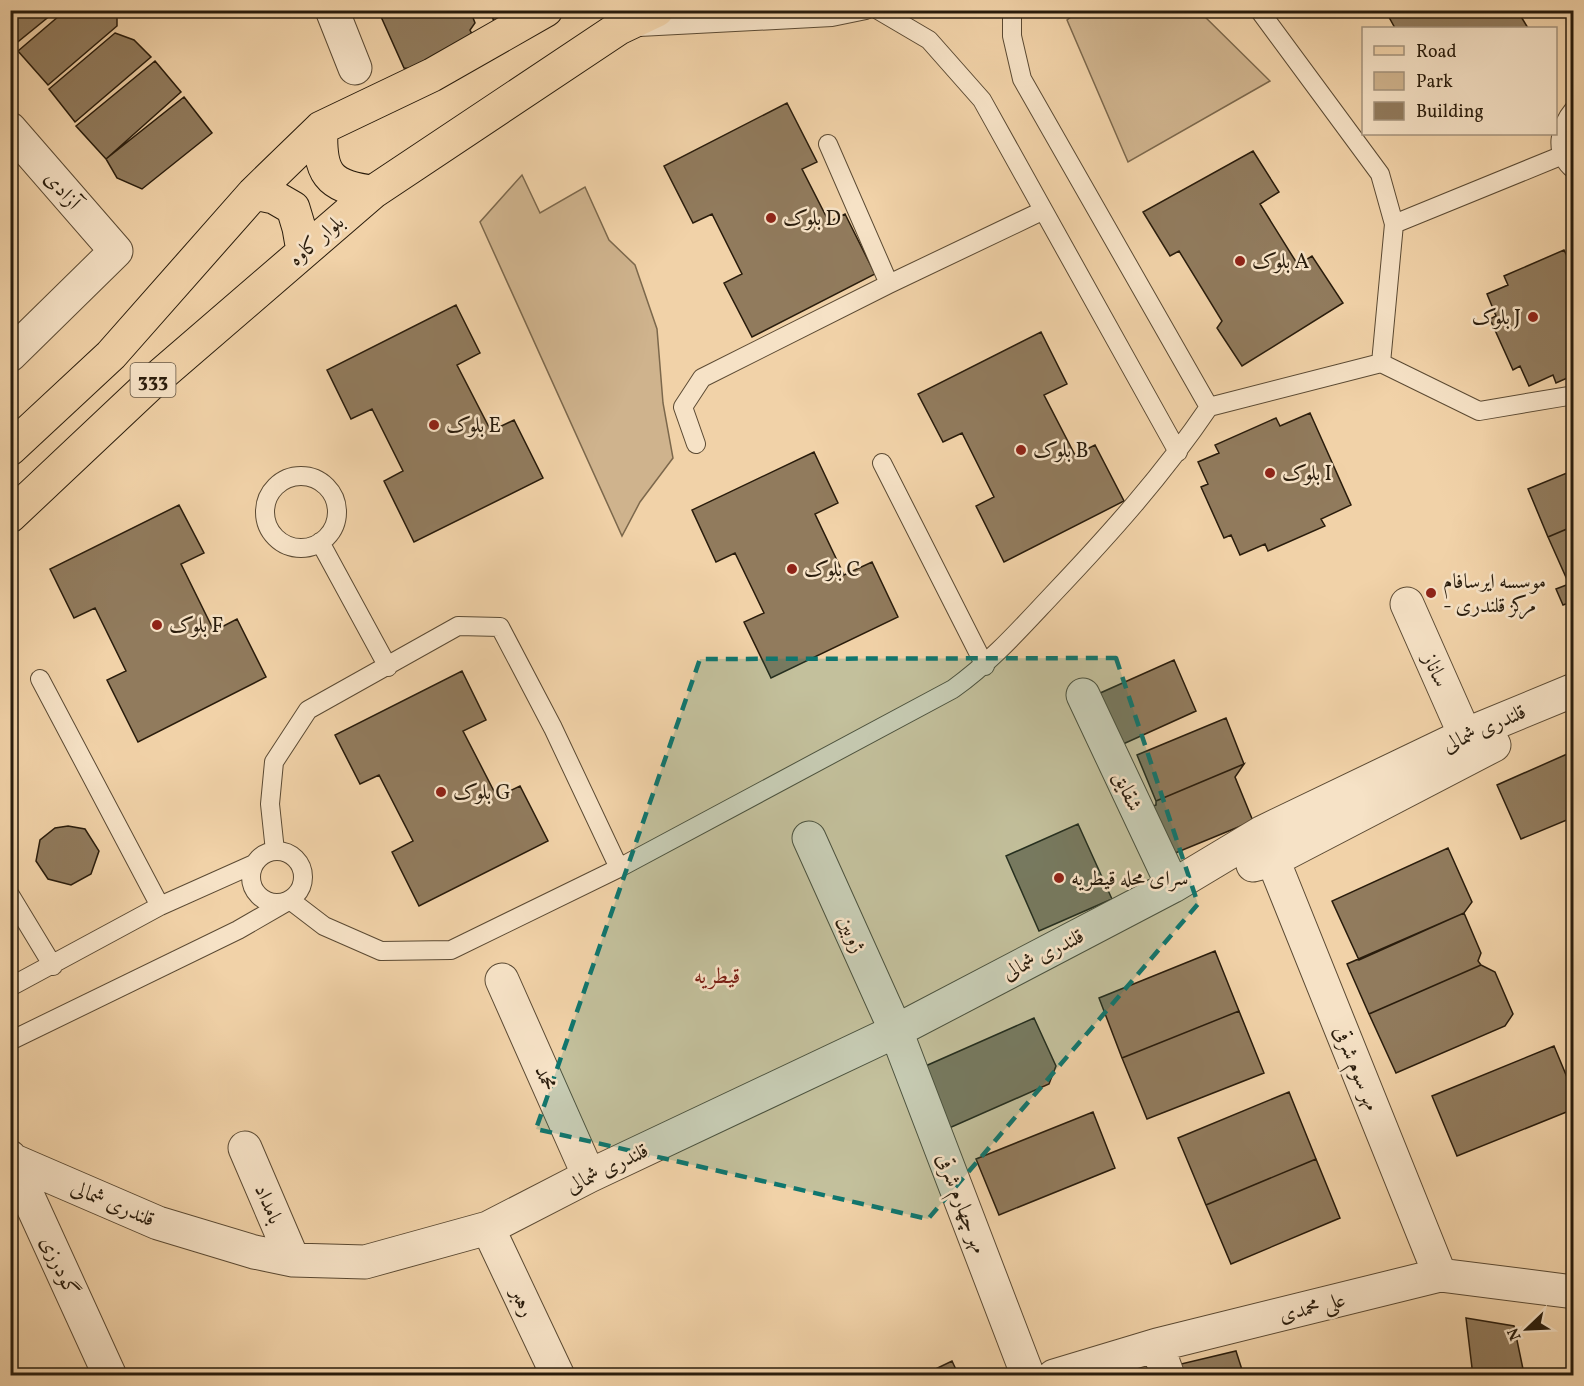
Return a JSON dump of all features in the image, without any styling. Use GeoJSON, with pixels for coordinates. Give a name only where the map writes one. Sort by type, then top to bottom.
{"type":"FeatureCollection","features":[{"type":"Feature","properties":{"kind":"main road","name":"333"},"geometry":{"type":"LineString","coordinates":[[10,448],[111,355],[254,193],[321,128],[432,75],[546,10]]}},
{"type":"Feature","properties":{"kind":"main road","name":"بلوار کاوه"},"geometry":{"type":"LineString","coordinates":[[10,516],[147,386],[373,192],[619,27],[657,10]]}},
{"type":"Feature","properties":{"kind":"main road"},"geometry":{"type":"LineString","coordinates":[[321,128],[319,156],[329,176],[348,189],[373,192]]}},
{"type":"Feature","properties":{"kind":"main road"},"geometry":{"type":"LineString","coordinates":[[254,193],[274,197],[292,208],[299,228],[303,251]]}},
{"type":"Feature","properties":{"kind":"street"},"geometry":{"type":"LineString","coordinates":[[332,10],[355,68]]}},
{"type":"Feature","properties":{"kind":"street","name":"آزادی"},"geometry":{"type":"LineString","coordinates":[[10,129],[116,250],[10,356]]}},
{"type":"Feature","properties":{"kind":"street","name":"ساناز"},"geometry":{"type":"LineString","coordinates":[[1407,604],[1465,735]]}},
{"type":"Feature","properties":{"kind":"street","name":"قلندری شمالی"},"geometry":{"type":"LineString","coordinates":[[11,1159],[158,1223],[254,1252],[293,1260],[365,1262],[488,1228],[590,1176],[896,1031],[1173,886],[1263,832],[1465,735],[1574,690]]}},
{"type":"Feature","properties":{"kind":"street","name":"شقایق"},"geometry":{"type":"LineString","coordinates":[[1083,695],[1173,886]]}},
{"type":"Feature","properties":{"kind":"street","name":"قلندری شمالی"},"geometry":{"type":"LineString","coordinates":[[1173,886],[1273,860],[1574,702]]}},
{"type":"Feature","properties":{"kind":"street","name":"ژوبین"},"geometry":{"type":"LineString","coordinates":[[809,837],[896,1031]]}},
{"type":"Feature","properties":{"kind":"street","name":"مهر سوم شرقی"},"geometry":{"type":"LineString","coordinates":[[1273,860],[1440,1275]]}},
{"type":"Feature","properties":{"kind":"street","name":"محمد"},"geometry":{"type":"LineString","coordinates":[[502,980],[590,1176]]}},
{"type":"Feature","properties":{"kind":"street","name":"مهر چهارم شرقی"},"geometry":{"type":"LineString","coordinates":[[896,1031],[1028,1376]]}},
{"type":"Feature","properties":{"kind":"street","name":"بامداد"},"geometry":{"type":"LineString","coordinates":[[245,1148],[293,1260]]}},
{"type":"Feature","properties":{"kind":"street","name":"گودرزی"},"geometry":{"type":"LineString","coordinates":[[11,1159],[110,1376]]}},
{"type":"Feature","properties":{"kind":"street","name":"رهبر"},"geometry":{"type":"LineString","coordinates":[[488,1228],[558,1376]]}},
{"type":"Feature","properties":{"kind":"street","name":"علی محمدی"},"geometry":{"type":"LineString","coordinates":[[1054,1376],[1157,1345],[1440,1275],[1574,1292]]}},
{"type":"Feature","properties":{"kind":"street"},"geometry":{"type":"LineString","coordinates":[[1157,1345],[1168,1376]]}},
{"type":"Feature","properties":{"kind":"lane"},"geometry":{"type":"LineString","coordinates":[[619,27],[831,17],[866,10]]}},
{"type":"Feature","properties":{"kind":"lane"},"geometry":{"type":"LineString","coordinates":[[878,10],[928,40],[982,100],[1178,452]]}},
{"type":"Feature","properties":{"kind":"lane"},"geometry":{"type":"LineString","coordinates":[[1012,10],[1012,36],[1022,79],[1209,407]]}},
{"type":"Feature","properties":{"kind":"lane"},"geometry":{"type":"LineString","coordinates":[[1259,10],[1380,174],[1395,224],[1381,363]]}},
{"type":"Feature","properties":{"kind":"lane"},"geometry":{"type":"LineString","coordinates":[[1395,224],[1568,163],[1561,130],[1574,109]]}},
{"type":"Feature","properties":{"kind":"lane"},"geometry":{"type":"LineString","coordinates":[[828,144],[889,284]]}},
{"type":"Feature","properties":{"kind":"lane"},"geometry":{"type":"LineString","coordinates":[[696,444],[683,407],[702,378],[889,284],[1042,211]]}},
{"type":"Feature","properties":{"kind":"lane"},"geometry":{"type":"LineString","coordinates":[[290,900],[324,926],[381,951],[451,951],[619,868],[952,689],[985,666],[1104,541],[1178,452],[1209,407],[1381,363],[1479,411],[1574,394]]}},
{"type":"Feature","properties":{"kind":"lane"},"geometry":{"type":"LineString","coordinates":[[882,463],[985,666]]}},
{"type":"Feature","properties":{"kind":"lane"},"geometry":{"type":"LineString","coordinates":[[295,476],[318,480],[334,496],[336,520],[332,531],[320,542],[302,548],[290,546],[279,541],[271,531],[266,521],[266,503],[275,487],[284,480],[295,476]]}},
{"type":"Feature","properties":{"kind":"lane"},"geometry":{"type":"LineString","coordinates":[[320,542],[388,667]]}},
{"type":"Feature","properties":{"kind":"lane"},"geometry":{"type":"LineString","coordinates":[[275,851],[270,804],[274,762],[308,710],[458,626],[500,627],[554,728],[619,868]]}},
{"type":"Feature","properties":{"kind":"lane"},"geometry":{"type":"LineString","coordinates":[[40,679],[160,906]]}},
{"type":"Feature","properties":{"kind":"lane"},"geometry":{"type":"LineString","coordinates":[[10,987],[53,966],[160,906],[254,864],[266,853],[275,851],[292,856],[303,870],[302,888],[290,900],[238,930],[18,1037]]}},
{"type":"Feature","properties":{"kind":"lane"},"geometry":{"type":"LineString","coordinates":[[254,864],[250,881],[258,897],[274,904],[290,900]]}},
{"type":"Feature","properties":{"kind":"lane"},"geometry":{"type":"LineString","coordinates":[[10,895],[53,966]]}},
{"type":"Feature","properties":{"kind":"highlighted area"},"geometry":{"type":"Polygon","coordinates":[[[1116,658],[1198,904],[928,1219],[536,1129],[700,659],[1116,658]]]}},
{"type":"Feature","properties":{"kind":"green space"},"geometry":{"type":"Polygon","coordinates":[[[1079,11],[1199,11],[1270,81],[1128,162],[1067,20],[1079,11]]]}},
{"type":"Feature","properties":{"kind":"green space"},"geometry":{"type":"Polygon","coordinates":[[[522,175],[540,213],[585,187],[609,240],[635,265],[657,329],[663,403],[673,458],[640,502],[622,536],[480,222],[522,175]]]}},
{"type":"Feature","properties":{"kind":"building"},"geometry":{"type":"Polygon","coordinates":[[[10,10],[57,10],[14,45],[10,41],[10,10]]]}},
{"type":"Feature","properties":{"kind":"building"},"geometry":{"type":"Polygon","coordinates":[[[66,10],[112,10],[117,17],[117,26],[48,85],[18,51],[66,10]]]}},
{"type":"Feature","properties":{"kind":"building"},"geometry":{"type":"Polygon","coordinates":[[[378,10],[470,10],[475,23],[470,30],[477,44],[412,69],[404,68],[378,10]]]}},
{"type":"Feature","properties":{"kind":"building"},"geometry":{"type":"Polygon","coordinates":[[[490,10],[522,10],[495,25],[490,10]]]}},
{"type":"Feature","properties":{"kind":"building"},"geometry":{"type":"Polygon","coordinates":[[[1385,10],[1517,10],[1527,27],[1394,27],[1385,10]]]}},
{"type":"Feature","properties":{"kind":"building"},"geometry":{"type":"Polygon","coordinates":[[[115,33],[134,40],[151,57],[75,122],[49,89],[115,33]]]}},
{"type":"Feature","properties":{"kind":"building"},"geometry":{"type":"Polygon","coordinates":[[[155,61],[181,92],[106,159],[76,126],[155,61]]]}},
{"type":"Feature","properties":{"kind":"building"},"geometry":{"type":"Polygon","coordinates":[[[184,97],[212,133],[142,189],[117,178],[106,159],[184,97]]]}},
{"type":"Feature","properties":{"kind":"building","name":"بلوک D"},"geometry":{"type":"Polygon","coordinates":[[[787,103],[817,162],[802,169],[829,222],[845,214],[875,274],[752,337],[724,283],[742,274],[712,214],[693,223],[664,166],[787,103]]]}},
{"type":"Feature","properties":{"kind":"building","name":"بلوک A"},"geometry":{"type":"Polygon","coordinates":[[[1253,151],[1279,192],[1260,204],[1298,265],[1312,256],[1343,303],[1242,366],[1217,328],[1222,321],[1179,251],[1170,256],[1143,212],[1253,151]]]}},
{"type":"Feature","properties":{"kind":"building","name":"بلوک J"},"geometry":{"type":"Polygon","coordinates":[[[1564,250],[1568,258],[1574,256],[1574,375],[1556,383],[1553,375],[1529,386],[1520,366],[1513,370],[1490,319],[1496,316],[1487,294],[1508,285],[1504,276],[1564,250]]]}},
{"type":"Feature","properties":{"kind":"building","name":"بلوک E"},"geometry":{"type":"Polygon","coordinates":[[[456,305],[480,353],[457,365],[491,431],[514,420],[543,478],[414,542],[384,481],[403,471],[372,409],[351,419],[327,370],[456,305]]]}},
{"type":"Feature","properties":{"kind":"building","name":"بلوک B"},"geometry":{"type":"Polygon","coordinates":[[[1041,332],[1067,384],[1044,395],[1075,455],[1095,445],[1124,501],[1004,562],[976,506],[994,497],[962,433],[943,442],[918,394],[1041,332]]]}},
{"type":"Feature","properties":{"kind":"building","name":"بلوک I"},"geometry":{"type":"Polygon","coordinates":[[[1310,413],[1351,505],[1321,519],[1325,526],[1268,551],[1265,544],[1240,555],[1231,535],[1224,538],[1201,487],[1208,484],[1198,462],[1219,453],[1215,445],[1276,418],[1280,426],[1310,413]]]}},
{"type":"Feature","properties":{"kind":"building","name":"بلوک C"},"geometry":{"type":"Polygon","coordinates":[[[814,452],[838,503],[815,514],[844,575],[872,562],[898,617],[771,678],[744,622],[764,613],[735,553],[716,562],[692,510],[814,452]]]}},
{"type":"Feature","properties":{"kind":"building"},"geometry":{"type":"Polygon","coordinates":[[[1574,470],[1574,526],[1548,537],[1528,489],[1574,470]]]}},
{"type":"Feature","properties":{"kind":"building","name":"بلوک F"},"geometry":{"type":"Polygon","coordinates":[[[179,505],[204,553],[181,564],[214,631],[237,619],[266,677],[138,742],[107,680],[126,671],[95,608],[74,618],[50,569],[179,505]]]}},
{"type":"Feature","properties":{"kind":"building"},"geometry":{"type":"Polygon","coordinates":[[[1574,526],[1574,582],[1569,584],[1548,537],[1574,526]]]}},
{"type":"Feature","properties":{"kind":"building"},"geometry":{"type":"Polygon","coordinates":[[[1574,582],[1574,601],[1563,605],[1556,589],[1574,582]]]}},
{"type":"Feature","properties":{"kind":"building"},"geometry":{"type":"Polygon","coordinates":[[[1174,660],[1196,711],[1121,745],[1098,694],[1174,660]]]}},
{"type":"Feature","properties":{"kind":"building","name":"بلوک G"},"geometry":{"type":"Polygon","coordinates":[[[462,671],[486,720],[463,731],[497,797],[520,786],[548,841],[419,906],[392,852],[413,841],[379,775],[360,784],[335,735],[462,671]]]}},
{"type":"Feature","properties":{"kind":"building"},"geometry":{"type":"Polygon","coordinates":[[[1226,718],[1244,764],[1156,801],[1137,755],[1226,718]]]}},
{"type":"Feature","properties":{"kind":"building"},"geometry":{"type":"Polygon","coordinates":[[[1574,751],[1574,817],[1521,839],[1497,785],[1574,751]]]}},
{"type":"Feature","properties":{"kind":"building"},"geometry":{"type":"Polygon","coordinates":[[[1244,764],[1235,777],[1253,821],[1168,856],[1148,808],[1156,805],[1156,801],[1244,764]]]}},
{"type":"Feature","properties":{"kind":"building","name":"سرای محله قیطریه"},"geometry":{"type":"Polygon","coordinates":[[[1078,824],[1112,899],[1039,931],[1006,856],[1078,824]]]}},
{"type":"Feature","properties":{"kind":"building"},"geometry":{"type":"Polygon","coordinates":[[[68,826],[85,829],[99,851],[91,874],[71,885],[48,879],[36,861],[40,840],[55,828],[68,826]]]}},
{"type":"Feature","properties":{"kind":"building"},"geometry":{"type":"Polygon","coordinates":[[[1448,848],[1472,902],[1464,913],[1359,960],[1332,901],[1448,848]]]}},
{"type":"Feature","properties":{"kind":"building"},"geometry":{"type":"Polygon","coordinates":[[[1464,913],[1481,953],[1478,961],[1481,965],[1369,1014],[1347,964],[1464,913]]]}},
{"type":"Feature","properties":{"kind":"building"},"geometry":{"type":"Polygon","coordinates":[[[1215,951],[1239,1011],[1122,1058],[1099,998],[1215,951]]]}},
{"type":"Feature","properties":{"kind":"building"},"geometry":{"type":"Polygon","coordinates":[[[1481,965],[1495,972],[1513,1014],[1505,1026],[1396,1073],[1369,1014],[1481,965]]]}},
{"type":"Feature","properties":{"kind":"building"},"geometry":{"type":"Polygon","coordinates":[[[1239,1011],[1264,1073],[1147,1119],[1122,1058],[1239,1011]]]}},
{"type":"Feature","properties":{"kind":"building"},"geometry":{"type":"Polygon","coordinates":[[[1034,1018],[1056,1066],[1049,1084],[947,1129],[921,1068],[1034,1018]]]}},
{"type":"Feature","properties":{"kind":"building"},"geometry":{"type":"Polygon","coordinates":[[[1554,1046],[1574,1094],[1574,1109],[1457,1156],[1432,1096],[1554,1046]]]}},
{"type":"Feature","properties":{"kind":"building"},"geometry":{"type":"Polygon","coordinates":[[[1289,1092],[1316,1159],[1206,1205],[1178,1138],[1289,1092]]]}},
{"type":"Feature","properties":{"kind":"building"},"geometry":{"type":"Polygon","coordinates":[[[1093,1112],[1115,1168],[999,1215],[976,1159],[1093,1112]]]}},
{"type":"Feature","properties":{"kind":"building"},"geometry":{"type":"Polygon","coordinates":[[[1316,1159],[1340,1218],[1231,1264],[1206,1205],[1316,1159]]]}},
{"type":"Feature","properties":{"kind":"building"},"geometry":{"type":"Polygon","coordinates":[[[1466,1318],[1514,1326],[1523,1369],[1513,1371],[1514,1376],[1473,1376],[1466,1318]]]}},
{"type":"Feature","properties":{"kind":"building"},"geometry":{"type":"Polygon","coordinates":[[[1236,1351],[1244,1376],[1184,1376],[1181,1364],[1236,1351]]]}},
{"type":"Feature","properties":{"kind":"building"},"geometry":{"type":"Polygon","coordinates":[[[952,1361],[959,1376],[921,1376],[952,1361]]]}},
{"type":"Feature","properties":{"kind":"place","name":"بلوک D"},"geometry":{"type":"Point","coordinates":[771,218]}},
{"type":"Feature","properties":{"kind":"place","name":"بلوک A"},"geometry":{"type":"Point","coordinates":[1240,261]}},
{"type":"Feature","properties":{"kind":"place","name":"بلوک J"},"geometry":{"type":"Point","coordinates":[1533,317]}},
{"type":"Feature","properties":{"kind":"place","name":"بلوک E"},"geometry":{"type":"Point","coordinates":[434,425]}},
{"type":"Feature","properties":{"kind":"place","name":"بلوک B"},"geometry":{"type":"Point","coordinates":[1021,450]}},
{"type":"Feature","properties":{"kind":"place","name":"بلوک I"},"geometry":{"type":"Point","coordinates":[1270,473]}},
{"type":"Feature","properties":{"kind":"place","name":"بلوک C"},"geometry":{"type":"Point","coordinates":[792,569]}},
{"type":"Feature","properties":{"kind":"place","name":"موسسه ایرسافام - مرکز قلندری"},"geometry":{"type":"Point","coordinates":[1431,593]}},
{"type":"Feature","properties":{"kind":"place","name":"بلوک F"},"geometry":{"type":"Point","coordinates":[157,625]}},
{"type":"Feature","properties":{"kind":"place","name":"بلوک G"},"geometry":{"type":"Point","coordinates":[441,792]}},
{"type":"Feature","properties":{"kind":"place","name":"سرای محله قیطریه"},"geometry":{"type":"Point","coordinates":[1059,878]}},
{"type":"Feature","properties":{"kind":"district","name":"قیطریه"},"geometry":{"type":"Point","coordinates":[717,975]}}]}
